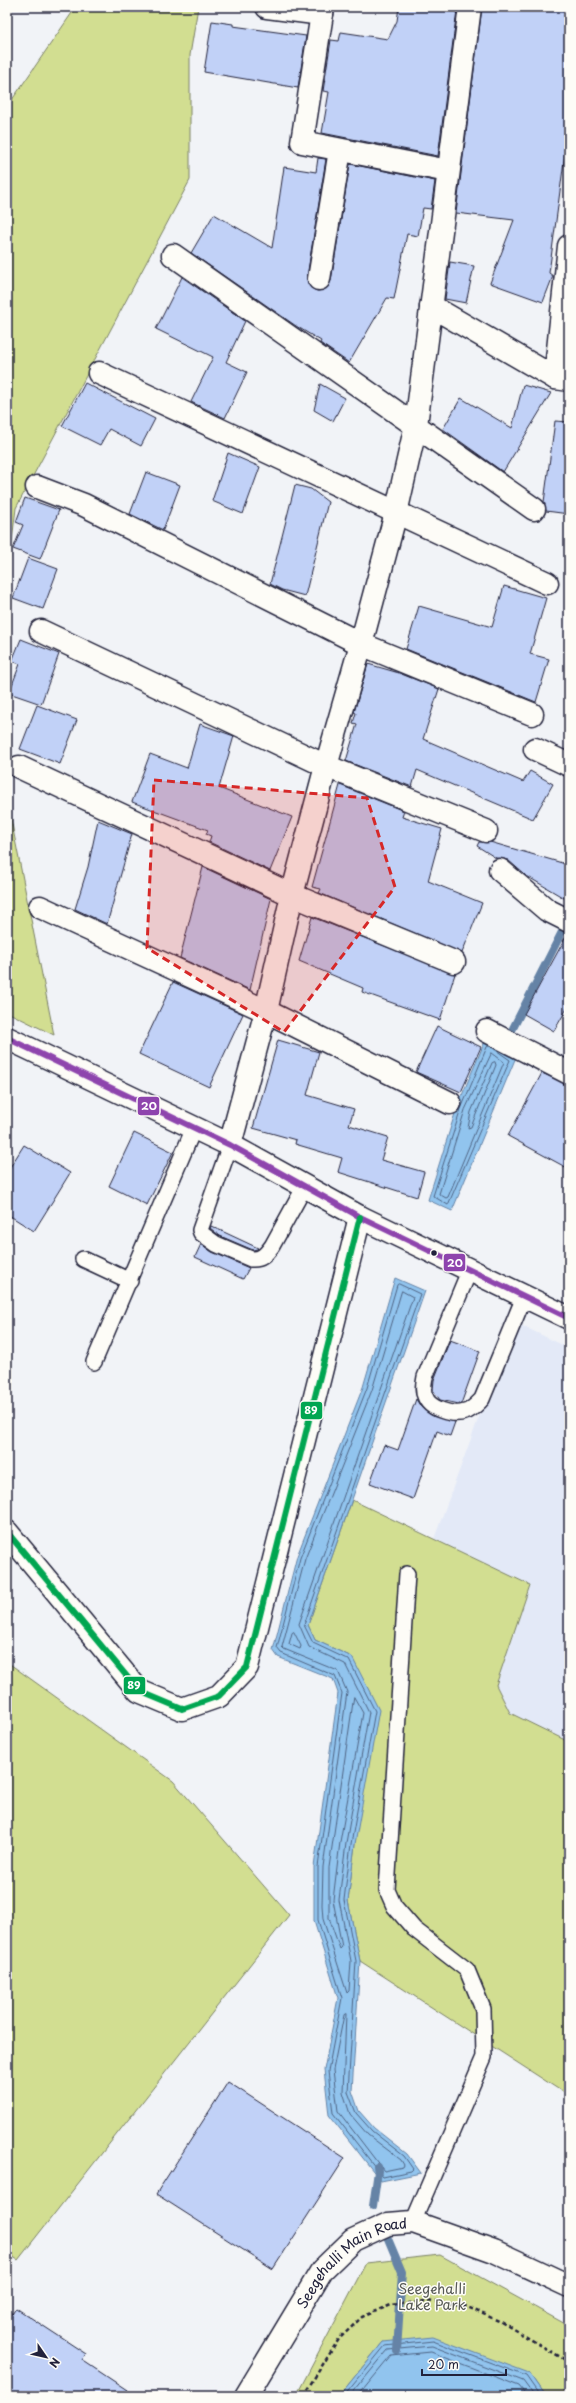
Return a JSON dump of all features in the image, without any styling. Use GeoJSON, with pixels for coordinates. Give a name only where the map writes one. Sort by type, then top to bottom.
{"type":"FeatureCollection","features":[{"type":"Feature","properties":{"kind":"street"},"geometry":{"type":"LineString","coordinates":[[267,7],[322,10],[302,142],[448,170]]}},
{"type":"Feature","properties":{"kind":"street"},"geometry":{"type":"LineString","coordinates":[[230,1145],[266,1011],[292,895],[396,513],[416,425],[470,7]]}},
{"type":"Feature","properties":{"kind":"street"},"geometry":{"type":"LineString","coordinates":[[319,279],[340,150]]}},
{"type":"Feature","properties":{"kind":"street"},"geometry":{"type":"LineString","coordinates":[[431,306],[562,379],[569,246]]}},
{"type":"Feature","properties":{"kind":"street"},"geometry":{"type":"LineString","coordinates":[[173,255],[534,509]]}},
{"type":"Feature","properties":{"kind":"street"},"geometry":{"type":"LineString","coordinates":[[99,373],[547,583]]}},
{"type":"Feature","properties":{"kind":"street"},"geometry":{"type":"LineString","coordinates":[[37,487],[84,505],[361,644],[532,714]]}},
{"type":"Feature","properties":{"kind":"street"},"geometry":{"type":"LineString","coordinates":[[41,631],[326,766],[486,830]]}},
{"type":"Feature","properties":{"kind":"street"},"geometry":{"type":"LineString","coordinates":[[535,749],[569,765]]}},
{"type":"Feature","properties":{"kind":"street"},"geometry":{"type":"LineString","coordinates":[[20,767],[292,895],[454,962]]}},
{"type":"Feature","properties":{"kind":"street"},"geometry":{"type":"LineString","coordinates":[[500,870],[546,910],[569,921]]}},
{"type":"Feature","properties":{"kind":"street"},"geometry":{"type":"LineString","coordinates":[[40,907],[266,1011],[450,1103]]}},
{"type":"Feature","properties":{"kind":"street"},"geometry":{"type":"LineString","coordinates":[[487,1031],[569,1073]]}},
{"type":"Feature","properties":{"kind":"street"},"geometry":{"type":"LineString","coordinates":[[7,1038],[230,1145],[360,1217],[569,1318]]}},
{"type":"Feature","properties":{"kind":"street"},"geometry":{"type":"LineString","coordinates":[[7,1532],[139,1690],[182,1709],[219,1696],[247,1666],[360,1217]]}},
{"type":"Feature","properties":{"kind":"street","name":"Seegehalli Main Road"},"geometry":{"type":"LineString","coordinates":[[246,2396],[322,2270],[353,2240],[388,2224],[413,2222],[494,2250],[569,2286]]}},
{"type":"Feature","properties":{"kind":"lane"},"geometry":{"type":"LineString","coordinates":[[94,1362],[130,1281],[194,1128]]}},
{"type":"Feature","properties":{"kind":"lane"},"geometry":{"type":"LineString","coordinates":[[230,1145],[200,1230],[203,1236],[212,1241],[251,1259],[262,1257],[272,1246],[304,1186]]}},
{"type":"Feature","properties":{"kind":"lane"},"geometry":{"type":"LineString","coordinates":[[83,1259],[130,1281]]}},
{"type":"Feature","properties":{"kind":"lane"},"geometry":{"type":"LineString","coordinates":[[470,1269],[425,1377],[424,1396],[433,1406],[454,1413],[464,1413],[474,1408],[482,1399],[524,1297]]}},
{"type":"Feature","properties":{"kind":"lane"},"geometry":{"type":"LineString","coordinates":[[407,1574],[387,1890],[394,1906],[414,1929],[467,1970],[483,2009],[484,2057],[413,2222]]}},
{"type":"Feature","properties":{"kind":"path"},"geometry":{"type":"LineString","coordinates":[[303,2396],[338,2340],[362,2317],[391,2305],[426,2301],[463,2305],[501,2322],[569,2362]]}},
{"type":"Feature","properties":{"kind":"highlighted area"},"geometry":{"type":"Polygon","coordinates":[[[154,780],[367,798],[395,887],[284,1032],[147,948],[154,780]]]}},
{"type":"Feature","properties":{"kind":"shaded area"},"geometry":{"type":"Polygon","coordinates":[[[514,1322],[569,1348],[569,1742],[510,1713],[496,1685],[530,1585],[434,1539],[514,1322]]]}},
{"type":"Feature","properties":{"kind":"green space"},"geometry":{"type":"Polygon","coordinates":[[[76,7],[198,7],[190,55],[190,180],[16,508],[9,566],[7,640],[7,107],[76,7]]]}},
{"type":"Feature","properties":{"kind":"green space"},"geometry":{"type":"Polygon","coordinates":[[[7,799],[54,1035],[7,1012],[7,799]]]}},
{"type":"Feature","properties":{"kind":"green space"},"geometry":{"type":"Polygon","coordinates":[[[352,1500],[530,1585],[496,1685],[510,1713],[569,1742],[569,2096],[360,1961],[348,1901],[355,1844],[352,1657],[315,1640],[308,1625],[352,1500]]]}},
{"type":"Feature","properties":{"kind":"green space"},"geometry":{"type":"Polygon","coordinates":[[[7,1662],[173,1781],[289,1915],[18,2260],[7,2253],[7,1662]]]}},
{"type":"Feature","properties":{"kind":"green space","name":"Seegehalli Lake Park"},"geometry":{"type":"Polygon","coordinates":[[[440,2255],[569,2326],[569,2396],[545,2396],[529,2373],[383,2342],[339,2396],[296,2396],[366,2263],[440,2255]]]}},
{"type":"Feature","properties":{"kind":"water"},"geometry":{"type":"Polygon","coordinates":[[[486,1039],[516,1057],[452,1211],[428,1200],[457,1107],[486,1039]]]}},
{"type":"Feature","properties":{"kind":"water"},"geometry":{"type":"Polygon","coordinates":[[[395,1278],[425,1291],[308,1625],[315,1640],[352,1657],[379,1710],[355,1844],[348,1901],[360,1961],[352,2091],[359,2111],[374,2128],[407,2154],[421,2173],[381,2181],[329,2115],[324,2070],[338,1998],[314,1921],[314,1867],[338,1693],[333,1679],[278,1657],[273,1650],[297,1556],[363,1387],[395,1278]]]}},
{"type":"Feature","properties":{"kind":"water"},"geometry":{"type":"Polygon","coordinates":[[[433,2337],[529,2373],[545,2396],[339,2396],[383,2342],[433,2337]]]}},
{"type":"Feature","properties":{"kind":"building"},"geometry":{"type":"Polygon","coordinates":[[[399,7],[433,7],[457,10],[438,156],[322,133],[329,92],[323,91],[331,40],[339,41],[341,32],[388,39],[397,21],[399,7]]]}},
{"type":"Feature","properties":{"kind":"building"},"geometry":{"type":"Polygon","coordinates":[[[482,7],[569,7],[569,124],[549,273],[553,276],[543,302],[490,283],[514,220],[456,213],[482,7]]]}},
{"type":"Feature","properties":{"kind":"building"},"geometry":{"type":"Polygon","coordinates":[[[212,21],[233,24],[233,26],[306,36],[298,88],[204,72],[212,21]]]}},
{"type":"Feature","properties":{"kind":"building"},"geometry":{"type":"Polygon","coordinates":[[[318,158],[326,159],[307,277],[311,288],[317,291],[324,290],[331,281],[350,164],[435,181],[431,209],[423,208],[418,236],[407,234],[394,299],[387,298],[349,363],[320,343],[321,341],[296,326],[191,253],[214,214],[272,248],[284,167],[316,172],[318,158]]]}},
{"type":"Feature","properties":{"kind":"building"},"geometry":{"type":"Polygon","coordinates":[[[450,262],[474,266],[466,303],[445,299],[450,262]]]}},
{"type":"Feature","properties":{"kind":"building"},"geometry":{"type":"Polygon","coordinates":[[[182,277],[245,321],[226,362],[247,372],[225,418],[191,402],[213,357],[156,329],[182,277]]]}},
{"type":"Feature","properties":{"kind":"building"},"geometry":{"type":"Polygon","coordinates":[[[85,383],[155,419],[141,446],[109,429],[100,445],[62,426],[85,383]]]}},
{"type":"Feature","properties":{"kind":"building"},"geometry":{"type":"Polygon","coordinates":[[[320,384],[345,398],[333,421],[314,410],[320,384]]]}},
{"type":"Feature","properties":{"kind":"building"},"geometry":{"type":"Polygon","coordinates":[[[523,385],[551,393],[503,472],[443,429],[461,398],[512,428],[523,385]]]}},
{"type":"Feature","properties":{"kind":"building"},"geometry":{"type":"Polygon","coordinates":[[[555,421],[569,422],[569,514],[546,511],[544,502],[555,421]]]}},
{"type":"Feature","properties":{"kind":"building"},"geometry":{"type":"Polygon","coordinates":[[[228,453],[260,467],[243,514],[212,501],[228,453]]]}},
{"type":"Feature","properties":{"kind":"building"},"geometry":{"type":"Polygon","coordinates":[[[146,472],[180,485],[163,530],[130,514],[146,472]]]}},
{"type":"Feature","properties":{"kind":"building"},"geometry":{"type":"Polygon","coordinates":[[[295,485],[311,489],[328,502],[305,596],[282,590],[270,584],[295,485]]]}},
{"type":"Feature","properties":{"kind":"building"},"geometry":{"type":"Polygon","coordinates":[[[25,498],[59,510],[40,559],[13,549],[23,525],[16,522],[25,498]]]}},
{"type":"Feature","properties":{"kind":"building"},"geometry":{"type":"Polygon","coordinates":[[[28,558],[58,569],[43,609],[13,598],[28,558]]]}},
{"type":"Feature","properties":{"kind":"building"},"geometry":{"type":"Polygon","coordinates":[[[504,586],[546,598],[530,654],[549,659],[536,702],[406,649],[419,606],[492,627],[504,586]]]}},
{"type":"Feature","properties":{"kind":"building"},"geometry":{"type":"Polygon","coordinates":[[[21,639],[59,654],[41,704],[9,693],[20,664],[12,661],[21,639]]]}},
{"type":"Feature","properties":{"kind":"building"},"geometry":{"type":"Polygon","coordinates":[[[368,664],[399,673],[439,689],[423,739],[523,782],[530,771],[553,784],[533,819],[417,770],[412,787],[346,761],[357,724],[353,723],[356,713],[354,712],[368,664]]]}},
{"type":"Feature","properties":{"kind":"building"},"geometry":{"type":"Polygon","coordinates":[[[37,705],[77,720],[60,764],[20,749],[37,705]]]}},
{"type":"Feature","properties":{"kind":"building"},"geometry":{"type":"Polygon","coordinates":[[[200,724],[234,736],[219,788],[292,817],[270,871],[209,842],[211,836],[206,834],[208,830],[132,802],[150,754],[187,768],[200,724]]]}},
{"type":"Feature","properties":{"kind":"building"},"geometry":{"type":"Polygon","coordinates":[[[340,785],[404,811],[402,817],[442,829],[428,881],[482,903],[462,953],[319,893],[321,889],[312,887],[340,785]]]}},
{"type":"Feature","properties":{"kind":"building"},"geometry":{"type":"Polygon","coordinates":[[[98,820],[132,834],[107,924],[75,909],[88,867],[98,820]]]}},
{"type":"Feature","properties":{"kind":"building"},"geometry":{"type":"Polygon","coordinates":[[[479,842],[490,842],[569,865],[569,901],[525,875],[508,860],[496,858],[477,846],[479,842]]]}},
{"type":"Feature","properties":{"kind":"building"},"geometry":{"type":"Polygon","coordinates":[[[203,867],[271,899],[250,990],[180,958],[203,867]]]}},
{"type":"Feature","properties":{"kind":"building"},"geometry":{"type":"Polygon","coordinates":[[[312,917],[455,974],[440,1020],[362,992],[363,988],[299,961],[312,917]]]}},
{"type":"Feature","properties":{"kind":"building"},"geometry":{"type":"Polygon","coordinates":[[[568,933],[569,1005],[554,1031],[524,1014],[568,933]]]}},
{"type":"Feature","properties":{"kind":"building"},"geometry":{"type":"Polygon","coordinates":[[[173,982],[243,1014],[209,1087],[139,1054],[173,982]]]}},
{"type":"Feature","properties":{"kind":"building"},"geometry":{"type":"Polygon","coordinates":[[[437,1026],[481,1047],[461,1092],[416,1072],[437,1026]]]}},
{"type":"Feature","properties":{"kind":"building"},"geometry":{"type":"Polygon","coordinates":[[[278,1040],[319,1052],[307,1095],[354,1109],[349,1125],[388,1137],[381,1160],[424,1172],[417,1197],[338,1172],[342,1158],[295,1144],[296,1140],[253,1128],[278,1040]]]}},
{"type":"Feature","properties":{"kind":"building"},"geometry":{"type":"Polygon","coordinates":[[[542,1073],[569,1085],[569,1169],[508,1136],[542,1073]]]}},
{"type":"Feature","properties":{"kind":"building"},"geometry":{"type":"Polygon","coordinates":[[[134,1133],[173,1152],[147,1205],[109,1186],[134,1133]]]}},
{"type":"Feature","properties":{"kind":"building"},"geometry":{"type":"Polygon","coordinates":[[[24,1145],[70,1173],[34,1231],[7,1214],[7,1172],[24,1145]]]}},
{"type":"Feature","properties":{"kind":"building"},"geometry":{"type":"Polygon","coordinates":[[[211,1226],[258,1248],[253,1250],[220,1236],[210,1228],[211,1226]]]}},
{"type":"Feature","properties":{"kind":"building"},"geometry":{"type":"Polygon","coordinates":[[[201,1244],[212,1252],[249,1268],[243,1279],[195,1257],[201,1244]]]}},
{"type":"Feature","properties":{"kind":"building"},"geometry":{"type":"Polygon","coordinates":[[[450,1340],[480,1351],[461,1404],[440,1400],[433,1390],[434,1380],[450,1340]]]}},
{"type":"Feature","properties":{"kind":"building"},"geometry":{"type":"Polygon","coordinates":[[[416,1399],[421,1407],[431,1415],[455,1422],[450,1436],[437,1431],[413,1499],[370,1483],[384,1445],[398,1450],[416,1399]]]}},
{"type":"Feature","properties":{"kind":"building"},"geometry":{"type":"Polygon","coordinates":[[[228,2082],[345,2158],[273,2269],[156,2194],[228,2082]]]}},
{"type":"Feature","properties":{"kind":"building"},"geometry":{"type":"Polygon","coordinates":[[[16,2308],[86,2354],[82,2360],[136,2396],[7,2396],[7,2322],[16,2308]]]}},
{"type":"Feature","properties":{"kind":"waterway"},"geometry":{"type":"LineString","coordinates":[[507,1040],[567,922]]}},
{"type":"Feature","properties":{"kind":"waterway"},"geometry":{"type":"LineString","coordinates":[[373,2206],[378,2171],[377,2167]]}},
{"type":"Feature","properties":{"kind":"waterway"},"geometry":{"type":"LineString","coordinates":[[386,2234],[402,2272],[397,2351]]}},
{"type":"Feature","properties":{"kind":"transit line","name":"20"},"geometry":{"type":"LineString","coordinates":[[7,1038],[230,1145],[360,1217],[569,1318]]}},
{"type":"Feature","properties":{"kind":"transit line","name":"89"},"geometry":{"type":"LineString","coordinates":[[7,1532],[139,1691],[182,1709],[219,1696],[247,1667],[360,1217]]}}]}
